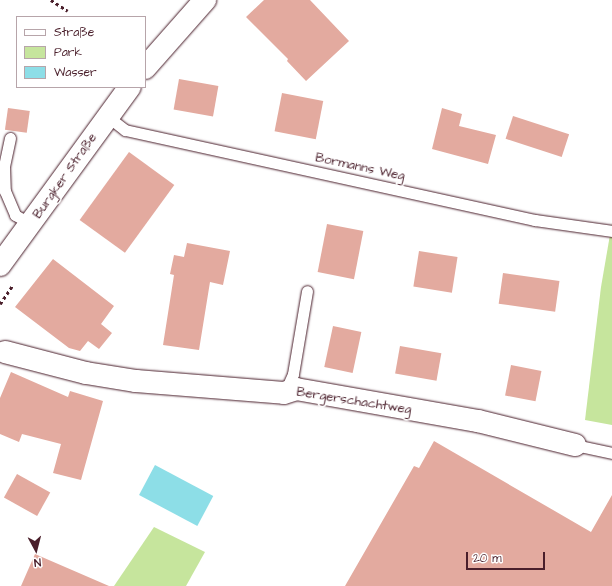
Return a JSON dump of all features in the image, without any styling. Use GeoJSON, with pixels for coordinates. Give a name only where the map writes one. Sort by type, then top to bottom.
{"type":"FeatureCollection","features":[{"type":"Feature","properties":{"kind":"street"},"geometry":{"type":"LineString","coordinates":[[146,67],[205,0]]}},
{"type":"Feature","properties":{"kind":"street","name":"Burgker Straße"},"geometry":{"type":"LineString","coordinates":[[0,265],[31,224],[107,116],[129,88]]}},
{"type":"Feature","properties":{"kind":"street","name":"Bergerschachtweg"},"geometry":{"type":"LineString","coordinates":[[2,351],[86,373],[136,382],[284,393],[296,389],[478,421],[574,445]]}},
{"type":"Feature","properties":{"kind":"lane","name":"Bormanns Weg"},"geometry":{"type":"LineString","coordinates":[[107,116],[125,130],[535,220],[612,231]]}},
{"type":"Feature","properties":{"kind":"lane"},"geometry":{"type":"LineString","coordinates":[[10,138],[4,167],[5,191],[15,215],[31,224]]}},
{"type":"Feature","properties":{"kind":"lane"},"geometry":{"type":"LineString","coordinates":[[284,393],[293,374],[307,291]]}},
{"type":"Feature","properties":{"kind":"lane","name":"Bergerschachtweg"},"geometry":{"type":"LineString","coordinates":[[574,445],[612,453]]}},
{"type":"Feature","properties":{"kind":"path"},"geometry":{"type":"LineString","coordinates":[[51,0],[68,11]]}},
{"type":"Feature","properties":{"kind":"green space"},"geometry":{"type":"Polygon","coordinates":[[[612,223],[612,425],[585,420],[601,287],[612,223]]]}},
{"type":"Feature","properties":{"kind":"green space"},"geometry":{"type":"Polygon","coordinates":[[[154,527],[205,552],[186,586],[114,586],[154,527]]]}},
{"type":"Feature","properties":{"kind":"water"},"geometry":{"type":"Polygon","coordinates":[[[155,465],[213,496],[197,526],[139,495],[155,465]]]}},
{"type":"Feature","properties":{"kind":"building"},"geometry":{"type":"Polygon","coordinates":[[[264,0],[310,0],[349,41],[306,81],[287,61],[288,59],[246,17],[264,0]]]}},
{"type":"Feature","properties":{"kind":"building"},"geometry":{"type":"Polygon","coordinates":[[[179,79],[218,86],[213,116],[174,110],[179,79]]]}},
{"type":"Feature","properties":{"kind":"building"},"geometry":{"type":"Polygon","coordinates":[[[282,93],[323,101],[316,139],[275,131],[282,93]]]}},
{"type":"Feature","properties":{"kind":"building"},"geometry":{"type":"Polygon","coordinates":[[[8,108],[30,111],[27,133],[5,130],[8,108]]]}},
{"type":"Feature","properties":{"kind":"building"},"geometry":{"type":"Polygon","coordinates":[[[442,108],[462,114],[459,126],[496,135],[488,164],[432,149],[442,108]]]}},
{"type":"Feature","properties":{"kind":"building"},"geometry":{"type":"Polygon","coordinates":[[[513,116],[569,134],[562,157],[506,139],[513,116]]]}},
{"type":"Feature","properties":{"kind":"building"},"geometry":{"type":"Polygon","coordinates":[[[129,152],[174,185],[125,253],[80,220],[129,152]]]}},
{"type":"Feature","properties":{"kind":"building"},"geometry":{"type":"Polygon","coordinates":[[[327,224],[363,231],[354,279],[318,272],[327,224]]]}},
{"type":"Feature","properties":{"kind":"building"},"geometry":{"type":"Polygon","coordinates":[[[187,243],[230,251],[223,285],[210,282],[199,350],[163,345],[174,275],[170,274],[174,255],[184,257],[187,243]]]}},
{"type":"Feature","properties":{"kind":"building"},"geometry":{"type":"Polygon","coordinates":[[[419,251],[458,257],[452,293],[413,287],[419,251]]]}},
{"type":"Feature","properties":{"kind":"building"},"geometry":{"type":"Polygon","coordinates":[[[53,259],[114,306],[101,324],[112,333],[99,349],[88,341],[80,351],[69,348],[15,307],[53,259]]]}},
{"type":"Feature","properties":{"kind":"building"},"geometry":{"type":"Polygon","coordinates":[[[503,273],[559,281],[555,312],[499,304],[503,273]]]}},
{"type":"Feature","properties":{"kind":"building"},"geometry":{"type":"Polygon","coordinates":[[[333,326],[361,332],[353,373],[324,367],[333,326]]]}},
{"type":"Feature","properties":{"kind":"building"},"geometry":{"type":"Polygon","coordinates":[[[400,346],[441,353],[436,381],[395,374],[400,346]]]}},
{"type":"Feature","properties":{"kind":"building"},"geometry":{"type":"Polygon","coordinates":[[[511,365],[541,371],[536,401],[505,395],[511,365]]]}},
{"type":"Feature","properties":{"kind":"building"},"geometry":{"type":"Polygon","coordinates":[[[11,372],[68,397],[70,391],[103,401],[81,480],[53,473],[61,444],[22,434],[19,442],[0,434],[0,398],[11,372]]]}},
{"type":"Feature","properties":{"kind":"building"},"geometry":{"type":"Polygon","coordinates":[[[434,441],[591,532],[612,495],[612,586],[345,586],[414,466],[419,468],[434,441]]]}},
{"type":"Feature","properties":{"kind":"building"},"geometry":{"type":"Polygon","coordinates":[[[17,474],[50,492],[37,516],[4,498],[17,474]]]}},
{"type":"Feature","properties":{"kind":"building"},"geometry":{"type":"Polygon","coordinates":[[[35,554],[109,586],[21,586],[35,554]]]}}]}
